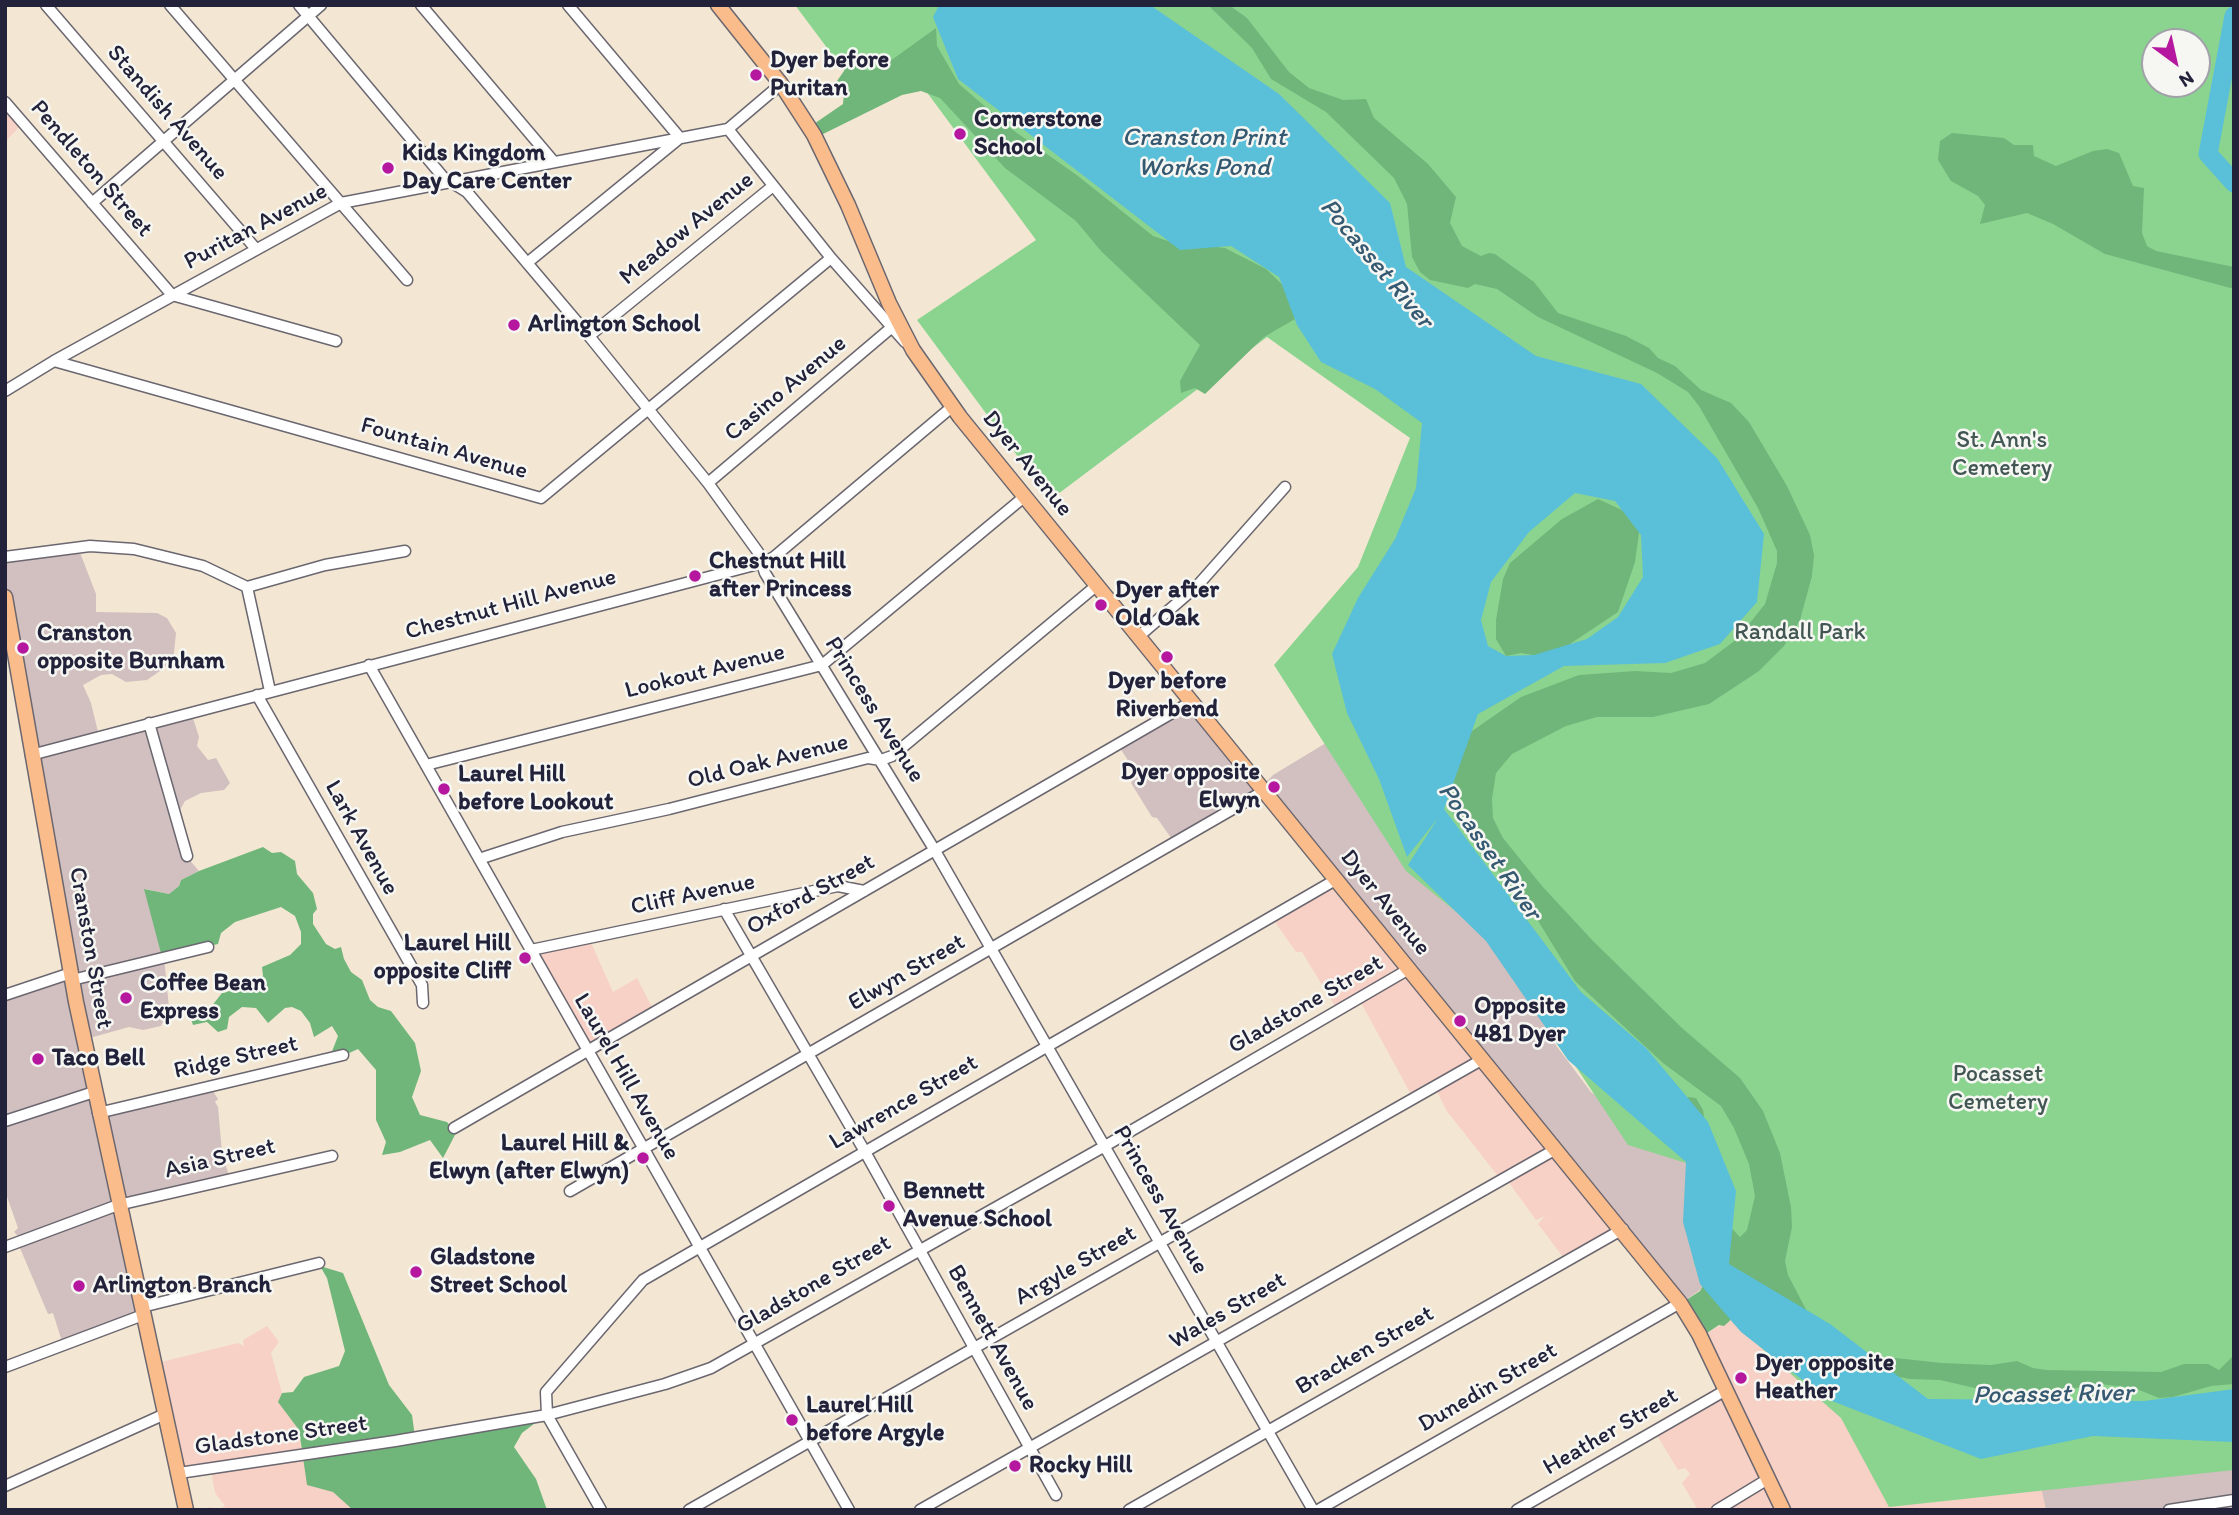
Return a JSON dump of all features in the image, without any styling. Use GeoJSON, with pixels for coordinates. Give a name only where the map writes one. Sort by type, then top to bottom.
{"type":"FeatureCollection","features":[{"type":"Feature","properties":{"kind":"main road","name":"Dyer Avenue"},"geometry":{"type":"LineString","coordinates":[[718,5],[781,84],[822,149],[889,303],[913,349],[953,406],[1096,586],[1623,1229],[1680,1303],[1726,1390],[1783,1510]]}},
{"type":"Feature","properties":{"kind":"main road","name":"Cranston Street"},"geometry":{"type":"LineString","coordinates":[[6,607],[71,976],[98,1113],[178,1473],[183,1508]]}},
{"type":"Feature","properties":{"kind":"street","name":"Standish Avenue"},"geometry":{"type":"LineString","coordinates":[[46,5],[256,249]]}},
{"type":"Feature","properties":{"kind":"street"},"geometry":{"type":"LineString","coordinates":[[170,5],[407,280]]}},
{"type":"Feature","properties":{"kind":"street","name":"Princess Avenue"},"geometry":{"type":"LineString","coordinates":[[299,5],[443,177],[467,192],[527,262],[708,483],[758,552],[822,665],[1048,1044],[1159,1243],[1315,1510]]}},
{"type":"Feature","properties":{"kind":"street"},"geometry":{"type":"LineString","coordinates":[[92,203],[321,5]]}},
{"type":"Feature","properties":{"kind":"street"},"geometry":{"type":"LineString","coordinates":[[421,5],[554,163]]}},
{"type":"Feature","properties":{"kind":"street"},"geometry":{"type":"LineString","coordinates":[[527,262],[680,138],[568,5]]}},
{"type":"Feature","properties":{"kind":"street"},"geometry":{"type":"LineString","coordinates":[[773,186],[728,129],[781,84]]}},
{"type":"Feature","properties":{"kind":"street","name":"Pendleton Street"},"geometry":{"type":"LineString","coordinates":[[5,102],[172,295]]}},
{"type":"Feature","properties":{"kind":"street","name":"Puritan Avenue"},"geometry":{"type":"LineString","coordinates":[[5,391],[54,361],[341,203],[455,184],[728,129]]}},
{"type":"Feature","properties":{"kind":"street","name":"Meadow Avenue"},"geometry":{"type":"LineString","coordinates":[[589,336],[773,186],[831,258]]}},
{"type":"Feature","properties":{"kind":"street","name":"Dyer Avenue"},"geometry":{"type":"LineString","coordinates":[[831,258],[891,328],[913,349]]}},
{"type":"Feature","properties":{"kind":"street","name":"Fountain Avenue"},"geometry":{"type":"LineString","coordinates":[[54,361],[541,498],[831,258]]}},
{"type":"Feature","properties":{"kind":"street"},"geometry":{"type":"LineString","coordinates":[[172,295],[336,341]]}},
{"type":"Feature","properties":{"kind":"street","name":"Casino Avenue"},"geometry":{"type":"LineString","coordinates":[[708,483],[891,328]]}},
{"type":"Feature","properties":{"kind":"street","name":"Chestnut Hill Avenue"},"geometry":{"type":"LineString","coordinates":[[31,755],[762,563],[785,548],[953,406]]}},
{"type":"Feature","properties":{"kind":"street"},"geometry":{"type":"LineString","coordinates":[[1138,636],[1198,585],[1285,487]]}},
{"type":"Feature","properties":{"kind":"street","name":"Lookout Avenue"},"geometry":{"type":"LineString","coordinates":[[426,765],[822,665],[1024,497]]}},
{"type":"Feature","properties":{"kind":"street"},"geometry":{"type":"LineString","coordinates":[[5,557],[90,546],[134,549],[203,566],[247,587],[325,565],[405,551]]}},
{"type":"Feature","properties":{"kind":"street","name":"Old Oak Avenue"},"geometry":{"type":"LineString","coordinates":[[479,859],[562,832],[669,809],[868,758],[881,760],[892,755],[953,707],[1096,586]]}},
{"type":"Feature","properties":{"kind":"street"},"geometry":{"type":"LineString","coordinates":[[247,587],[270,691]]}},
{"type":"Feature","properties":{"kind":"street","name":"Laurel Hill Avenue"},"geometry":{"type":"LineString","coordinates":[[369,665],[849,1510]]}},
{"type":"Feature","properties":{"kind":"street","name":"Lark Avenue"},"geometry":{"type":"LineString","coordinates":[[257,695],[422,985],[423,1003]]}},
{"type":"Feature","properties":{"kind":"street","name":"Oxford Street"},"geometry":{"type":"LineString","coordinates":[[454,1128],[1191,702]]}},
{"type":"Feature","properties":{"kind":"street"},"geometry":{"type":"LineString","coordinates":[[149,723],[187,856]]}},
{"type":"Feature","properties":{"kind":"street","name":"Elwyn Street"},"geometry":{"type":"LineString","coordinates":[[570,1191],[1264,791]]}},
{"type":"Feature","properties":{"kind":"street","name":"Lawrence Street"},"geometry":{"type":"LineString","coordinates":[[547,1415],[546,1392],[643,1280],[697,1246],[1336,879]]}},
{"type":"Feature","properties":{"kind":"street","name":"Cliff Avenue"},"geometry":{"type":"LineString","coordinates":[[531,950],[838,886],[864,891]]}},
{"type":"Feature","properties":{"kind":"street","name":"Bennett Avenue"},"geometry":{"type":"LineString","coordinates":[[724,909],[864,1150],[1056,1495]]}},
{"type":"Feature","properties":{"kind":"street"},"geometry":{"type":"LineString","coordinates":[[5,995],[71,976],[208,947]]}},
{"type":"Feature","properties":{"kind":"street","name":"Gladstone Street"},"geometry":{"type":"LineString","coordinates":[[178,1473],[547,1415],[665,1384],[710,1368],[1105,1146],[1409,969]]}},
{"type":"Feature","properties":{"kind":"street","name":"Ridge Street"},"geometry":{"type":"LineString","coordinates":[[98,1113],[343,1055]]}},
{"type":"Feature","properties":{"kind":"street","name":"Argyle Street"},"geometry":{"type":"LineString","coordinates":[[689,1510],[1483,1059]]}},
{"type":"Feature","properties":{"kind":"street"},"geometry":{"type":"LineString","coordinates":[[5,1121],[94,1091]]}},
{"type":"Feature","properties":{"kind":"street","name":"Wales Street"},"geometry":{"type":"LineString","coordinates":[[920,1510],[1556,1149]]}},
{"type":"Feature","properties":{"kind":"street","name":"Asia Street"},"geometry":{"type":"LineString","coordinates":[[5,1247],[118,1205],[332,1156]]}},
{"type":"Feature","properties":{"kind":"street","name":"Bracken Street"},"geometry":{"type":"LineString","coordinates":[[1129,1510],[1623,1229]]}},
{"type":"Feature","properties":{"kind":"street"},"geometry":{"type":"LineString","coordinates":[[5,1367],[142,1311],[319,1263]]}},
{"type":"Feature","properties":{"kind":"street","name":"Dunedin Street"},"geometry":{"type":"LineString","coordinates":[[1315,1510],[1680,1303]]}},
{"type":"Feature","properties":{"kind":"street","name":"Heather Street"},"geometry":{"type":"LineString","coordinates":[[1517,1510],[1726,1390]]}},
{"type":"Feature","properties":{"kind":"street"},"geometry":{"type":"LineString","coordinates":[[5,1486],[165,1414]]}},
{"type":"Feature","properties":{"kind":"street"},"geometry":{"type":"LineString","coordinates":[[547,1415],[601,1510]]}},
{"type":"Feature","properties":{"kind":"street"},"geometry":{"type":"LineString","coordinates":[[1717,1510],[1768,1479]]}},
{"type":"Feature","properties":{"kind":"street"},"geometry":{"type":"LineString","coordinates":[[2169,1510],[2234,1500]]}},
{"type":"Feature","properties":{"kind":"shaded area"},"geometry":{"type":"Polygon","coordinates":[[[5,103],[22,124],[5,142],[5,103]]]}},
{"type":"Feature","properties":{"kind":"shaded area"},"geometry":{"type":"Polygon","coordinates":[[[79,550],[96,594],[96,612],[157,613],[167,618],[176,633],[173,662],[147,680],[126,682],[112,674],[101,675],[83,685],[91,703],[99,736],[192,715],[199,737],[197,746],[208,760],[216,758],[230,783],[224,790],[201,793],[185,801],[174,821],[181,850],[199,871],[181,880],[179,886],[169,894],[145,889],[164,957],[169,1008],[161,1026],[143,1030],[129,1027],[86,1039],[99,1111],[209,1085],[218,1099],[215,1102],[218,1107],[222,1153],[230,1179],[123,1205],[138,1322],[64,1348],[53,1313],[48,1314],[17,1241],[19,1237],[14,1232],[18,1228],[5,1191],[5,990],[68,968],[5,598],[5,559],[79,550]]]}},
{"type":"Feature","properties":{"kind":"shaded area"},"geometry":{"type":"Polygon","coordinates":[[[1190,703],[1262,786],[1273,775],[1349,729],[1477,927],[1537,1008],[1549,1036],[1591,1092],[1619,1114],[1654,1125],[1691,1168],[1703,1285],[1700,1290],[1680,1304],[1266,793],[1174,842],[1157,818],[1152,817],[1131,783],[1134,777],[1131,765],[1118,745],[1190,703]]]}},
{"type":"Feature","properties":{"kind":"shaded area"},"geometry":{"type":"Polygon","coordinates":[[[1336,881],[1621,1228],[1566,1261],[1538,1224],[1545,1216],[1536,1220],[1507,1180],[1501,1180],[1446,1110],[1436,1089],[1413,1098],[1360,1001],[1338,1011],[1302,952],[1296,952],[1272,918],[1336,881]]]}},
{"type":"Feature","properties":{"kind":"shaded area"},"geometry":{"type":"Polygon","coordinates":[[[589,938],[613,992],[637,978],[653,1009],[586,1047],[537,950],[589,938]]]}},
{"type":"Feature","properties":{"kind":"shaded area"},"geometry":{"type":"Polygon","coordinates":[[[1734,1317],[1748,1337],[1790,1370],[2040,1483],[2046,1510],[1698,1510],[1682,1483],[1690,1474],[1685,1468],[1678,1470],[1655,1432],[1724,1392],[1701,1337],[1734,1317]]]}},
{"type":"Feature","properties":{"kind":"shaded area"},"geometry":{"type":"Polygon","coordinates":[[[267,1326],[279,1342],[271,1353],[282,1393],[279,1402],[299,1430],[302,1457],[353,1510],[217,1510],[225,1506],[215,1493],[211,1470],[184,1473],[157,1363],[238,1343],[244,1346],[243,1340],[267,1326]]]}},
{"type":"Feature","properties":{"kind":"shaded area"},"geometry":{"type":"Polygon","coordinates":[[[2234,1448],[2234,1510],[2046,1510],[2040,1483],[2234,1448]]]}},
{"type":"Feature","properties":{"kind":"green space","name":"Randall Park"},"geometry":{"type":"Polygon","coordinates":[[[795,5],[2234,5],[2234,1470],[1889,1507],[1841,1418],[1733,1323],[1694,1264],[1686,1163],[1628,1145],[1492,941],[1406,871],[1274,665],[1358,567],[1410,438],[1267,337],[1050,500],[917,320],[1036,240],[923,87],[860,92],[795,5]]]}},
{"type":"Feature","properties":{"kind":"green space"},"geometry":{"type":"Polygon","coordinates":[[[1208,5],[1229,5],[1247,18],[1289,72],[1309,88],[1343,100],[1366,99],[1374,118],[1428,164],[1456,197],[1450,223],[1462,246],[1481,256],[1495,254],[1534,282],[1558,313],[1626,336],[1675,366],[1701,390],[1731,403],[1749,422],[1787,486],[1810,535],[1814,555],[1812,576],[1800,620],[1784,646],[1759,671],[1709,704],[1653,717],[1597,717],[1566,726],[1512,754],[1496,773],[1492,799],[1493,818],[1503,838],[1542,886],[1593,941],[1682,1028],[1740,1078],[1763,1111],[1780,1153],[1791,1207],[1792,1227],[1785,1261],[1788,1275],[1812,1321],[1868,1355],[1942,1363],[1991,1365],[2017,1361],[2046,1370],[2161,1372],[2184,1364],[2208,1364],[2219,1370],[2234,1355],[2234,1384],[2211,1386],[2173,1397],[2159,1398],[2134,1388],[2100,1384],[2018,1398],[1940,1380],[1910,1379],[1860,1370],[1734,1317],[1724,1326],[1719,1325],[1701,1337],[1680,1304],[1700,1291],[1703,1285],[1682,1104],[1688,1097],[1696,1098],[1703,1110],[1719,1215],[1740,1237],[1747,1230],[1755,1196],[1749,1164],[1734,1128],[1721,1106],[1663,1063],[1575,981],[1532,911],[1456,820],[1447,795],[1459,740],[1521,697],[1579,675],[1635,671],[1671,673],[1705,663],[1737,639],[1765,604],[1777,563],[1777,551],[1758,508],[1699,406],[1688,392],[1657,373],[1538,317],[1497,289],[1475,284],[1468,288],[1430,280],[1420,272],[1412,257],[1407,204],[1394,178],[1326,112],[1271,79],[1252,48],[1208,5]]]}},
{"type":"Feature","properties":{"kind":"green space"},"geometry":{"type":"Polygon","coordinates":[[[936,28],[937,46],[959,84],[1010,128],[1078,176],[1153,236],[1168,241],[1225,248],[1266,269],[1288,290],[1295,319],[1264,337],[1205,394],[1195,388],[1181,393],[1180,381],[1200,345],[1101,251],[1076,221],[1005,168],[940,98],[921,91],[902,95],[815,138],[808,128],[843,104],[844,93],[837,81],[851,61],[859,68],[870,71],[893,59],[936,28]]]}},
{"type":"Feature","properties":{"kind":"green space"},"geometry":{"type":"Polygon","coordinates":[[[1952,133],[2004,138],[2014,145],[2033,145],[2034,156],[2056,166],[2093,151],[2107,149],[2119,153],[2133,186],[2144,188],[2142,233],[2147,246],[2156,251],[2234,267],[2234,289],[2105,254],[2053,224],[2027,213],[1980,224],[1985,205],[1978,196],[1951,181],[1938,160],[1940,141],[1952,133]]]}},
{"type":"Feature","properties":{"kind":"green space"},"geometry":{"type":"Polygon","coordinates":[[[1598,499],[1637,517],[1639,533],[1635,562],[1618,612],[1570,644],[1569,652],[1550,658],[1521,653],[1506,656],[1496,639],[1496,620],[1503,579],[1510,563],[1562,519],[1598,499]]]}},
{"type":"Feature","properties":{"kind":"green space"},"geometry":{"type":"Polygon","coordinates":[[[263,847],[272,853],[281,852],[295,861],[297,874],[313,893],[317,909],[313,914],[313,924],[326,944],[335,949],[341,947],[351,972],[362,980],[370,1000],[378,1007],[391,1011],[415,1043],[421,1071],[412,1097],[420,1115],[447,1122],[456,1133],[443,1158],[430,1140],[400,1152],[382,1155],[386,1142],[376,1120],[376,1070],[358,1049],[334,1060],[331,1054],[338,1036],[332,1026],[314,1037],[310,1023],[301,1011],[292,1007],[285,1008],[268,1023],[256,1008],[242,1007],[229,1017],[227,1029],[218,1032],[207,1022],[193,1025],[189,1013],[211,1007],[222,993],[253,985],[263,976],[262,967],[290,955],[301,944],[301,932],[295,916],[281,907],[235,922],[221,933],[218,944],[162,957],[144,889],[169,894],[179,886],[181,880],[199,871],[263,847]]]}},
{"type":"Feature","properties":{"kind":"green space"},"geometry":{"type":"Polygon","coordinates":[[[320,1266],[343,1273],[389,1385],[412,1415],[415,1437],[543,1417],[522,1433],[514,1447],[536,1479],[547,1510],[353,1510],[333,1492],[307,1485],[299,1430],[278,1402],[282,1393],[293,1392],[304,1377],[339,1366],[345,1351],[327,1278],[320,1266]]]}},
{"type":"Feature","properties":{"kind":"water","name":"Cranston Print Works Pond"},"geometry":{"type":"Polygon","coordinates":[[[939,5],[1150,5],[1279,94],[1390,203],[1406,267],[1536,356],[1641,384],[1717,458],[1764,534],[1757,602],[1720,644],[1665,663],[1564,666],[1478,714],[1444,809],[1581,992],[1646,1048],[1708,1122],[1736,1191],[1729,1264],[1830,1324],[1928,1399],[2144,1401],[2234,1389],[2234,1442],[2093,1436],[1981,1459],[1827,1399],[1741,1332],[1700,1284],[1683,1222],[1686,1162],[1568,1060],[1486,941],[1408,865],[1438,818],[1407,857],[1379,779],[1347,713],[1332,654],[1358,598],[1395,539],[1416,488],[1422,423],[1375,389],[1321,362],[1297,325],[1279,277],[1231,246],[1180,250],[958,79],[933,17],[939,5]],[[1575,493],[1529,532],[1491,582],[1481,620],[1488,646],[1506,656],[1534,655],[1587,639],[1618,617],[1643,577],[1641,535],[1615,501],[1575,493]]]}},
{"type":"Feature","properties":{"kind":"waterway","name":"Pocasset River"},"geometry":{"type":"LineString","coordinates":[[2234,16],[2208,154],[2234,183]]}},
{"type":"Feature","properties":{"kind":"place","name":"Dyer before Puritan"},"geometry":{"type":"Point","coordinates":[756,75]}},
{"type":"Feature","properties":{"kind":"place","name":"Cornerstone School"},"geometry":{"type":"Point","coordinates":[960,134]}},
{"type":"Feature","properties":{"kind":"place","name":"Kids Kingdom Day Care Center"},"geometry":{"type":"Point","coordinates":[388,168]}},
{"type":"Feature","properties":{"kind":"place","name":"Arlington School"},"geometry":{"type":"Point","coordinates":[514,325]}},
{"type":"Feature","properties":{"kind":"place","name":"Chestnut Hill after Princess"},"geometry":{"type":"Point","coordinates":[695,576]}},
{"type":"Feature","properties":{"kind":"place","name":"Dyer after Old Oak"},"geometry":{"type":"Point","coordinates":[1101,605]}},
{"type":"Feature","properties":{"kind":"place","name":"Cranston opposite Burnham"},"geometry":{"type":"Point","coordinates":[23,648]}},
{"type":"Feature","properties":{"kind":"place","name":"Dyer before Riverbend"},"geometry":{"type":"Point","coordinates":[1167,657]}},
{"type":"Feature","properties":{"kind":"place","name":"Dyer opposite Elwyn"},"geometry":{"type":"Point","coordinates":[1274,787]}},
{"type":"Feature","properties":{"kind":"place","name":"Laurel Hill before Lookout"},"geometry":{"type":"Point","coordinates":[444,789]}},
{"type":"Feature","properties":{"kind":"place","name":"Laurel Hill opposite Cliff"},"geometry":{"type":"Point","coordinates":[525,958]}},
{"type":"Feature","properties":{"kind":"place","name":"Coffee Bean Express"},"geometry":{"type":"Point","coordinates":[126,998]}},
{"type":"Feature","properties":{"kind":"place","name":"Opposite 481 Dyer"},"geometry":{"type":"Point","coordinates":[1460,1021]}},
{"type":"Feature","properties":{"kind":"place","name":"Taco Bell"},"geometry":{"type":"Point","coordinates":[38,1059]}},
{"type":"Feature","properties":{"kind":"place","name":"Laurel Hill & Elwyn (after Elwyn)"},"geometry":{"type":"Point","coordinates":[643,1158]}},
{"type":"Feature","properties":{"kind":"place","name":"Bennett Avenue School"},"geometry":{"type":"Point","coordinates":[889,1206]}},
{"type":"Feature","properties":{"kind":"place","name":"Gladstone Street School"},"geometry":{"type":"Point","coordinates":[416,1272]}},
{"type":"Feature","properties":{"kind":"place","name":"Arlington Branch"},"geometry":{"type":"Point","coordinates":[79,1286]}},
{"type":"Feature","properties":{"kind":"place","name":"Dyer opposite Heather"},"geometry":{"type":"Point","coordinates":[1741,1378]}},
{"type":"Feature","properties":{"kind":"place","name":"Laurel Hill before Argyle"},"geometry":{"type":"Point","coordinates":[792,1420]}},
{"type":"Feature","properties":{"kind":"place","name":"Rocky Hill"},"geometry":{"type":"Point","coordinates":[1015,1466]}},
{"type":"Feature","properties":{"kind":"park label","name":"St. Ann's Cemetery"},"geometry":{"type":"Point","coordinates":[2002,455]}},
{"type":"Feature","properties":{"kind":"park label","name":"Pocasset Cemetery"},"geometry":{"type":"Point","coordinates":[1998,1089]}}]}
